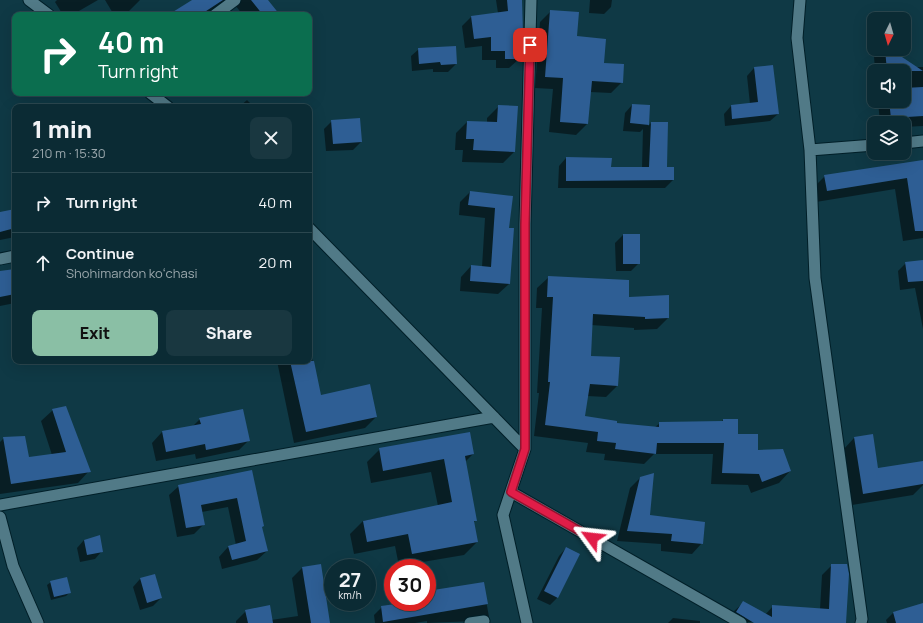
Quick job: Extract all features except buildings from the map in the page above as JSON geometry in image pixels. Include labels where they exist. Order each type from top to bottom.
[{"type":"street","points":[[29,0],[45,12]]},
{"type":"street","points":[[218,12],[235,0]]},
{"type":"street","points":[[527,623],[503,515],[525,449],[525,224],[531,0]]},
{"type":"street","points":[[800,0],[797,38],[810,150],[815,278],[861,611],[861,623]]},
{"type":"street","points":[[154,96],[164,104]]},
{"type":"street","points":[[911,142],[923,141]]},
{"type":"street","points":[[810,150],[867,146]]},
{"type":"street","points":[[312,231],[525,449]]},
{"type":"street","points":[[0,259],[12,257]]},
{"type":"street","points":[[0,505],[494,417]]},
{"type":"street","points":[[511,492],[741,623]]},
{"type":"street","points":[[0,517],[13,566],[38,623]]},
{"type":"street","points":[[470,623],[484,621]]},
{"type":"route","points":[[530,45],[525,224],[525,449],[511,492],[592,538]]}]
